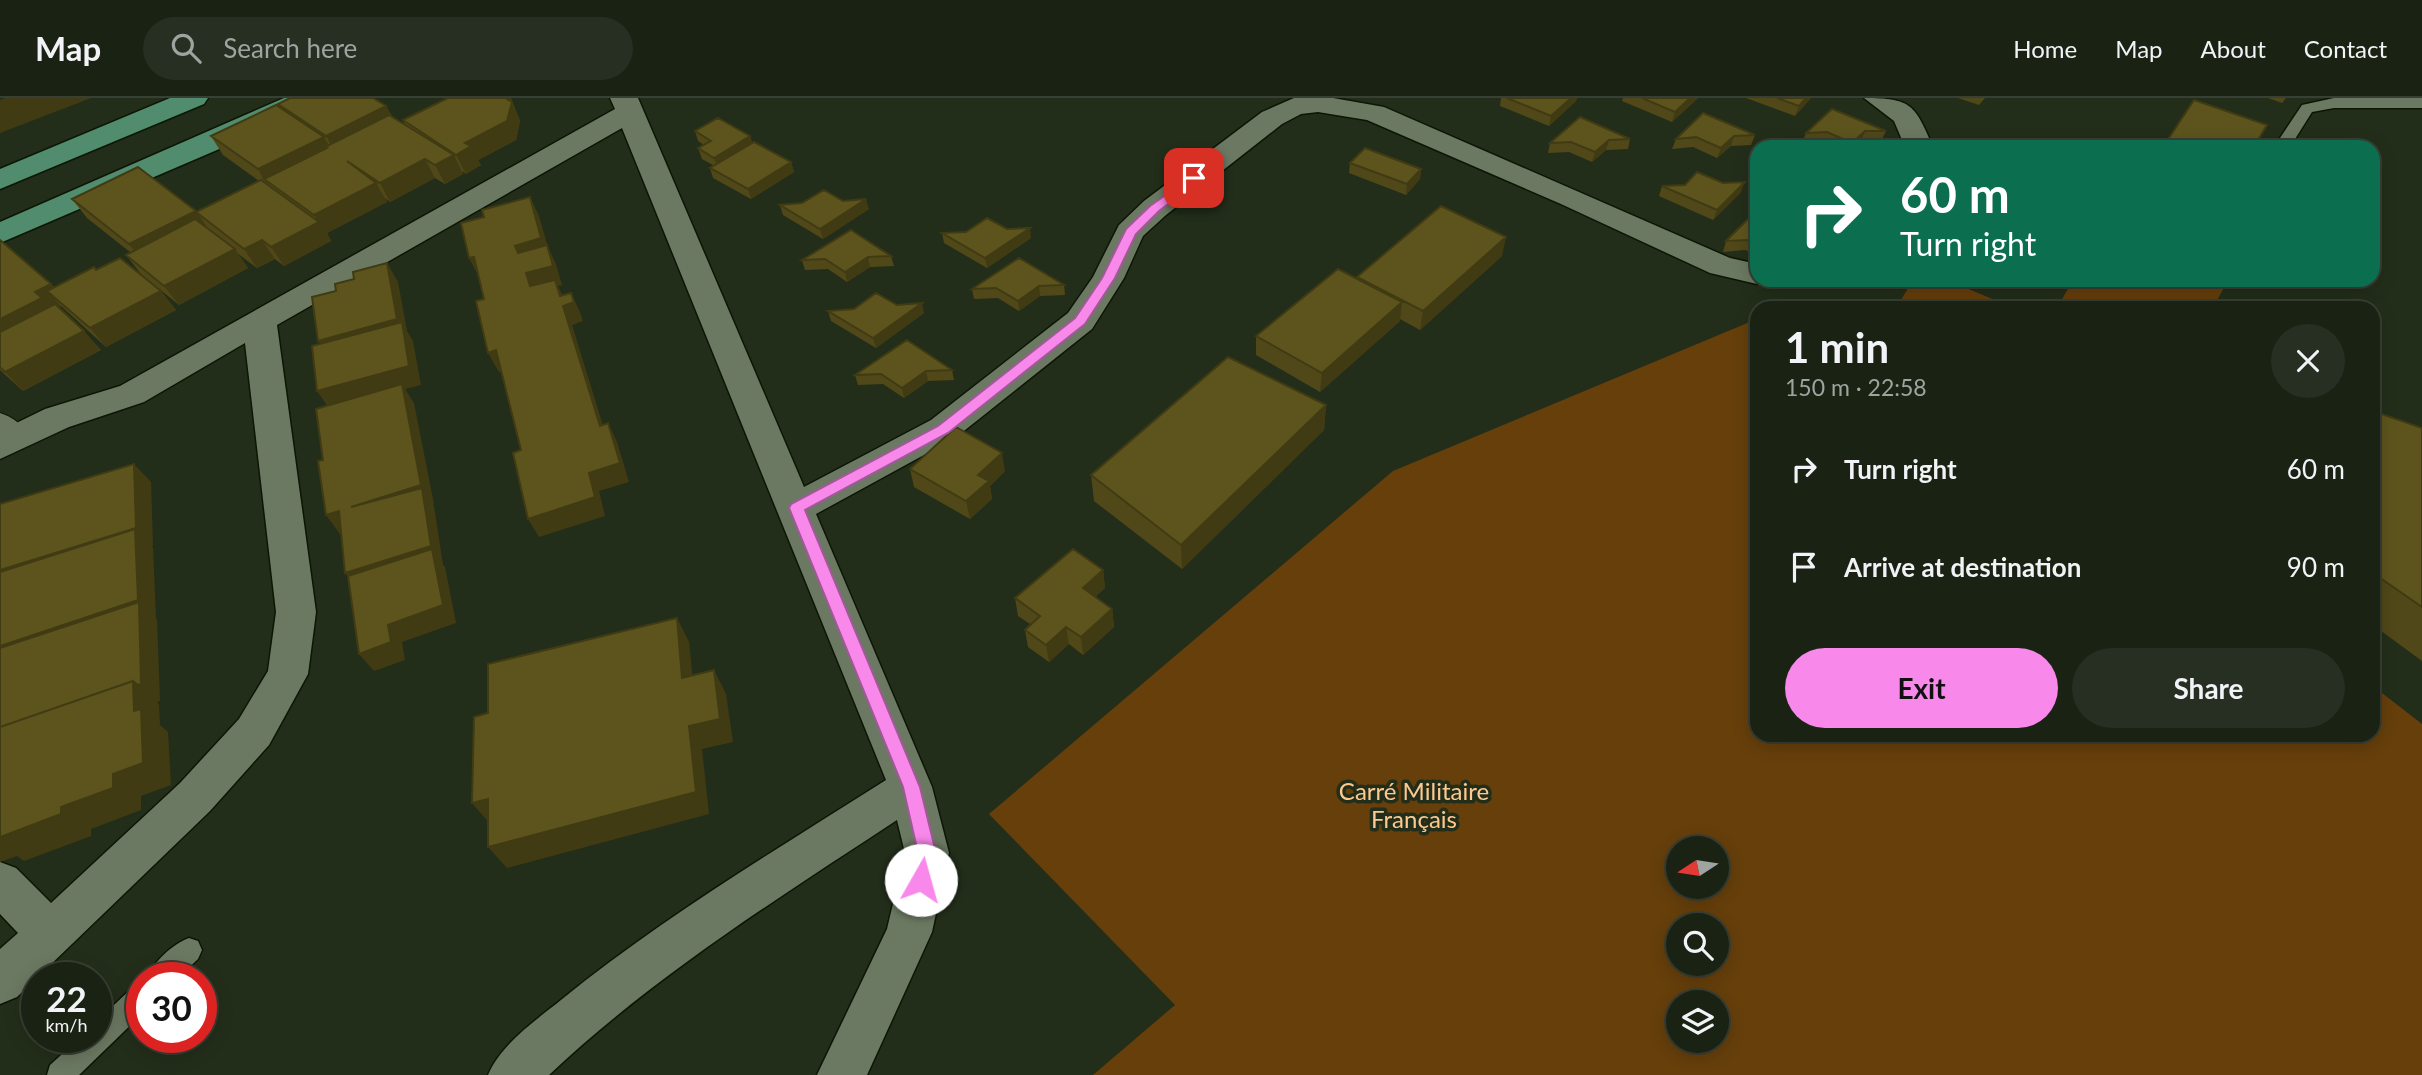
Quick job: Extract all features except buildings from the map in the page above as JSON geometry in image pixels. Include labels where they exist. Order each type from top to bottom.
[{"type":"main road","points":[[0,180],[194,98]]},
{"type":"main road","points":[[0,233],[214,141],[306,98]]},
{"type":"street","points":[[1878,98],[1906,117],[1917,140]]},
{"type":"street","points":[[5,435],[132,394],[627,105],[911,787],[927,853],[909,932],[842,1075]]},
{"type":"street","points":[[796,508],[943,429],[1080,321],[1108,278],[1130,232],[1155,208],[1251,135],[1295,106],[1342,106],[1374,113],[1572,198],[1721,267],[1750,273]]},
{"type":"street","points":[[0,981],[195,797],[254,732],[288,674],[296,612],[260,320]]},
{"type":"street","points":[[513,1075],[547,1042],[663,951],[911,787]]},
{"type":"street","points":[[0,883],[48,933]]},
{"type":"lane","points":[[2286,140],[2307,108],[2334,103],[2422,103]]},
{"type":"lane","points":[[177,962],[189,950]]},
{"type":"lane","points":[[60,1075],[126,1011]]},
{"type":"green space","points":[[1909,287],[1964,287],[1997,301],[1900,301]]},
{"type":"green space","points":[[2069,287],[2224,287],[2217,301],[2061,301]]},
{"type":"green space","name":"Carré Militaire Français","points":[[1750,322],[1750,742],[2380,742],[2380,691],[2422,724],[2422,1075],[1093,1075],[1175,1005],[989,814],[1393,471]]},
{"type":"route","points":[[921,880],[927,853],[911,787],[796,508],[943,429],[1080,321],[1108,278],[1130,232],[1155,208],[1194,178]]}]
